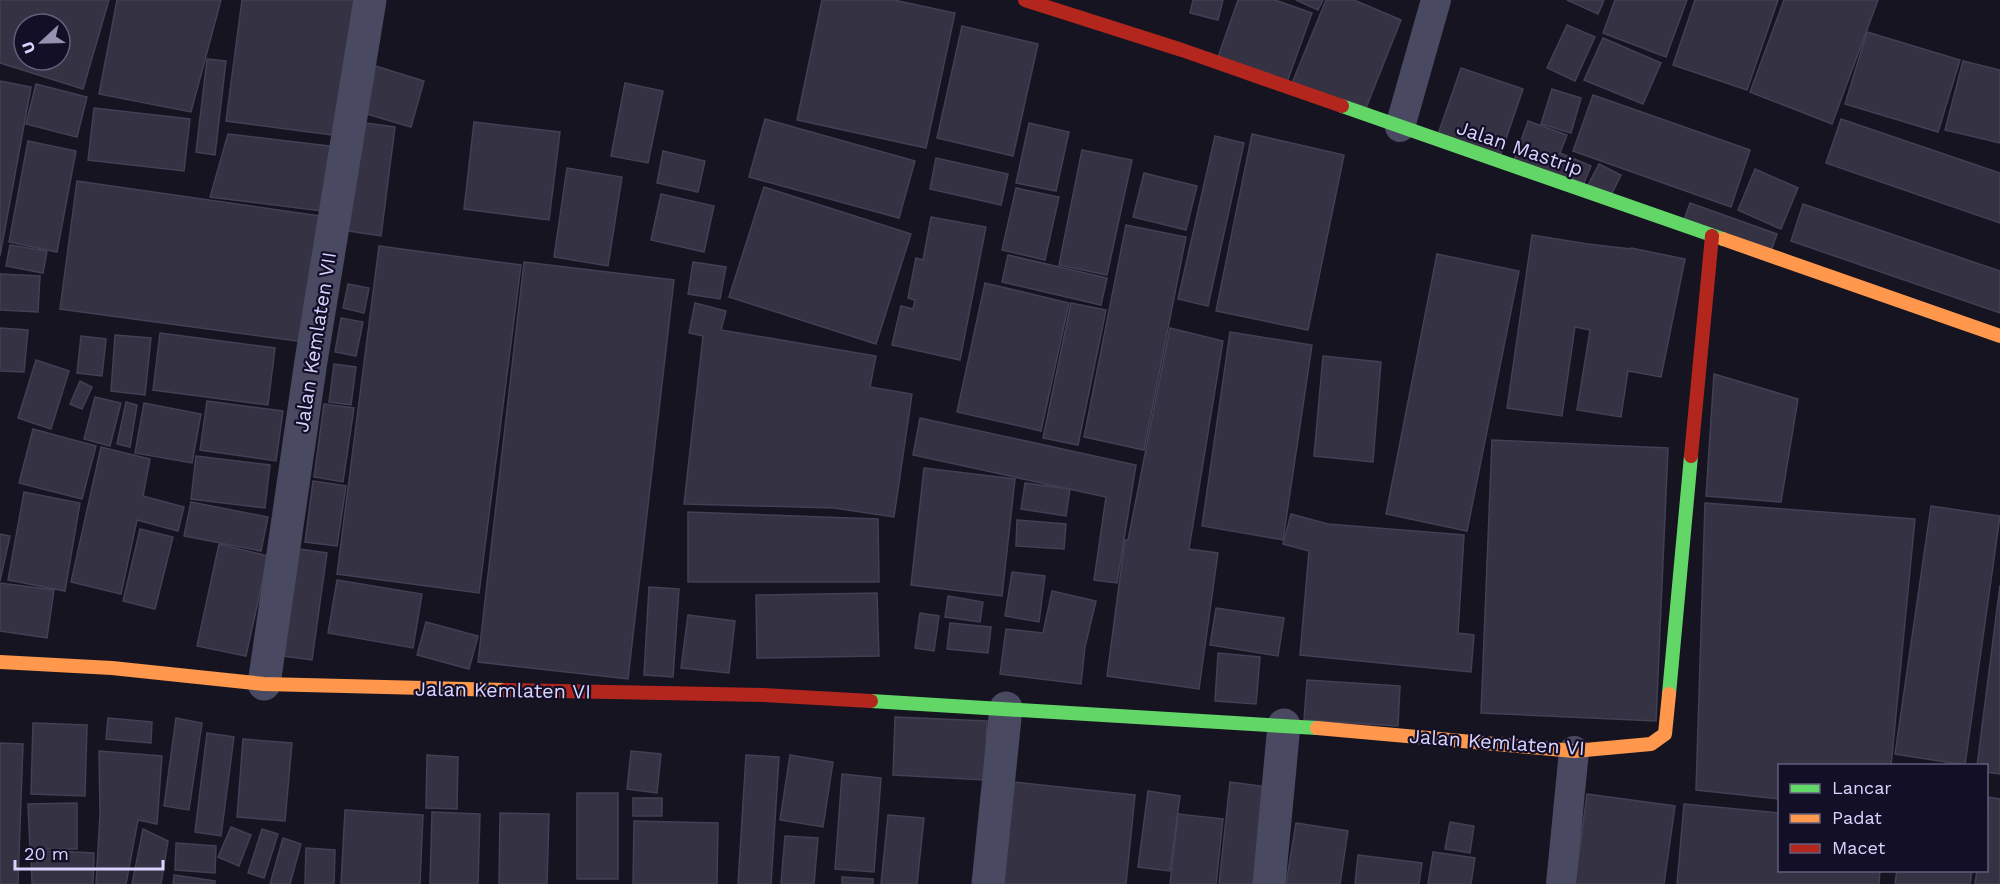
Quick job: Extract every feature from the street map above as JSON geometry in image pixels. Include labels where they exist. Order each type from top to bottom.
[{"type":"street","name":"Jalan Kemlaten VII","points":[[264,684],[311,361],[370,0]]},
{"type":"street","name":"Jalan Mastrip","points":[[1025,0],[1182,50],[2000,336]]},
{"type":"street","name":"Jalan Kemlaten VI","points":[[0,662],[112,668],[264,684],[763,695],[1006,708],[1284,725],[1574,751],[1652,744],[1665,734],[1712,236]]},
{"type":"street","points":[[988,884],[1006,708]]},
{"type":"street","points":[[1269,884],[1284,725]]},
{"type":"lane","points":[[1400,127],[1436,0]]},
{"type":"lane","points":[[1561,884],[1574,751]]},
{"type":"building","points":[[0,0],[109,0],[83,89],[29,72],[72,72],[72,12],[12,12],[12,67],[0,63]]},
{"type":"building","points":[[117,0],[221,0],[191,112],[99,94]]},
{"type":"building","points":[[242,0],[357,0],[339,136],[226,121]]},
{"type":"building","points":[[822,0],[894,0],[955,13],[926,148],[797,120]]},
{"type":"building","points":[[1193,0],[1223,0],[1218,20],[1190,13]]},
{"type":"building","points":[[1238,0],[1275,0],[1312,13],[1287,82],[1218,57]]},
{"type":"building","points":[[1296,0],[1323,0],[1318,10]]},
{"type":"building","points":[[1326,0],[1354,0],[1401,20],[1364,113],[1292,83]]},
{"type":"building","points":[[1567,0],[1604,0],[1598,14]]},
{"type":"building","points":[[1615,0],[1687,0],[1666,57],[1603,33]]},
{"type":"building","points":[[1695,0],[1778,0],[1747,90],[1673,65]]},
{"type":"building","points":[[1784,0],[1878,0],[1832,124],[1750,92]]},
{"type":"building","points":[[1567,25],[1595,37],[1575,81],[1547,68]]},
{"type":"building","points":[[962,26],[1038,44],[1013,156],[937,138]]},
{"type":"building","points":[[1867,32],[1960,60],[1938,132],[1845,104]]},
{"type":"building","points":[[1603,38],[1661,63],[1643,104],[1584,80]]},
{"type":"building","points":[[207,59],[226,61],[215,155],[196,152]]},
{"type":"building","points":[[1963,61],[2000,70],[2000,143],[1945,130]]},
{"type":"building","points":[[366,63],[424,81],[411,127],[353,110]]},
{"type":"building","points":[[1461,68],[1523,89],[1499,159],[1437,137]]},
{"type":"building","points":[[0,81],[31,87],[0,256]]},
{"type":"building","points":[[625,83],[663,91],[648,163],[611,156]]},
{"type":"building","points":[[36,84],[87,97],[77,137],[26,124]]},
{"type":"building","points":[[1552,89],[1581,98],[1571,133],[1541,124]]},
{"type":"building","points":[[1593,95],[1750,150],[1731,207],[1573,151]]},
{"type":"building","points":[[94,108],[190,119],[184,171],[88,160]]},
{"type":"building","points":[[765,119],[915,161],[899,218],[749,177]]},
{"type":"building","points":[[1841,119],[2000,173],[2000,223],[1826,163]]},
{"type":"building","points":[[351,121],[395,127],[381,236],[336,229]]},
{"type":"building","points":[[1528,121],[1567,135],[1560,153],[1591,166],[1582,188],[1514,160]]},
{"type":"building","points":[[474,122],[560,132],[549,220],[464,209]]},
{"type":"building","points":[[1029,123],[1069,132],[1056,191],[1016,183]]},
{"type":"building","points":[[228,134],[337,147],[322,211],[210,197]]},
{"type":"building","points":[[1252,134],[1344,155],[1308,330],[1216,311]]},
{"type":"building","points":[[1215,136],[1244,143],[1208,306],[1178,299]]},
{"type":"building","points":[[28,141],[76,151],[57,252],[9,242]]},
{"type":"building","points":[[1082,150],[1132,160],[1107,275],[1059,265]]},
{"type":"building","points":[[663,151],[705,161],[698,192],[657,183]]},
{"type":"building","points":[[936,158],[1008,174],[1001,205],[930,189]]},
{"type":"building","points":[[1599,164],[1621,175],[1609,199],[1587,187]]},
{"type":"building","points":[[567,168],[622,177],[608,266],[554,257]]},
{"type":"building","points":[[1755,169],[1798,188],[1781,229],[1738,210]]},
{"type":"building","points":[[1144,173],[1197,186],[1186,230],[1133,217]]},
{"type":"building","points":[[77,181],[320,216],[304,342],[60,309]]},
{"type":"building","points":[[764,187],[911,234],[876,344],[729,297]]},
{"type":"building","points":[[1016,188],[1059,197],[1045,260],[1002,250]]},
{"type":"building","points":[[661,194],[714,206],[704,252],[651,240]]},
{"type":"building","points":[[1690,203],[1777,234],[1770,254],[1683,223]]},
{"type":"building","points":[[1803,204],[2000,271],[2000,313],[1791,241]]},
{"type":"building","points":[[931,217],[986,227],[960,360],[892,345],[901,306],[913,309],[915,300],[908,298],[916,258],[923,260]]},
{"type":"building","points":[[1126,225],[1186,237],[1144,450],[1084,437]]},
{"type":"building","points":[[1532,235],[1631,248],[1685,259],[1661,377],[1628,371],[1621,417],[1577,410],[1590,330],[1575,327],[1562,416],[1507,408]]},
{"type":"building","points":[[10,245],[47,251],[43,273],[6,266]]},
{"type":"building","points":[[379,246],[521,265],[479,593],[337,574]]},
{"type":"building","points":[[1437,254],[1519,271],[1467,531],[1386,514]]},
{"type":"building","points":[[1008,255],[1107,278],[1101,305],[1002,282]]},
{"type":"building","points":[[524,262],[674,280],[628,679],[478,662]]},
{"type":"building","points":[[693,262],[726,267],[720,299],[688,294]]},
{"type":"building","points":[[0,274],[40,276],[38,312],[0,310]]},
{"type":"building","points":[[985,283],[1069,303],[1041,431],[957,412]]},
{"type":"building","points":[[348,284],[369,288],[364,313],[343,308]]},
{"type":"building","points":[[695,303],[726,311],[721,330],[876,356],[870,387],[912,394],[894,517],[834,508],[684,504],[703,336],[689,333]]},
{"type":"building","points":[[1071,303],[1106,310],[1078,445],[1043,438]]},
{"type":"building","points":[[341,318],[363,322],[356,356],[335,352]]},
{"type":"building","points":[[0,328],[28,330],[24,372],[0,371]]},
{"type":"building","points":[[1170,328],[1223,341],[1189,549],[1218,553],[1199,689],[1107,676],[1125,540],[1128,540]]},
{"type":"building","points":[[1230,332],[1312,345],[1283,540],[1202,526]]},
{"type":"building","points":[[160,333],[275,348],[268,405],[153,390]]},
{"type":"building","points":[[115,335],[151,338],[145,395],[111,391]]},
{"type":"building","points":[[81,336],[106,339],[102,376],[77,373]]},
{"type":"building","points":[[1323,356],[1381,362],[1373,462],[1314,456]]},
{"type":"building","points":[[36,360],[69,371],[51,429],[18,418]]},
{"type":"building","points":[[334,364],[356,367],[351,405],[329,402]]},
{"type":"building","points":[[1714,374],[1798,399],[1781,502],[1706,496]]},
{"type":"building","points":[[80,381],[92,387],[82,409],[70,404]]},
{"type":"building","points":[[95,397],[121,403],[110,446],[84,439]]},
{"type":"building","points":[[207,401],[283,411],[276,461],[200,450]]},
{"type":"building","points":[[126,402],[137,405],[130,447],[117,444]]},
{"type":"building","points":[[144,403],[201,414],[192,463],[135,453]]},
{"type":"building","points":[[324,404],[354,408],[343,482],[314,477]]},
{"type":"building","points":[[920,418],[1136,465],[1117,583],[1094,580],[1106,497],[913,455]]},
{"type":"building","points":[[33,429],[96,446],[82,499],[19,483]]},
{"type":"building","points":[[1492,440],[1668,448],[1656,721],[1481,713]]},
{"type":"building","points":[[101,447],[150,459],[143,496],[184,507],[178,531],[137,520],[121,594],[71,582]]},
{"type":"building","points":[[196,456],[270,465],[265,508],[191,499]]},
{"type":"building","points":[[924,468],[1015,479],[1002,596],[911,585]]},
{"type":"building","points":[[313,481],[346,486],[337,546],[305,542]]},
{"type":"building","points":[[1025,483],[1070,489],[1066,516],[1021,509]]},
{"type":"building","points":[[24,492],[80,503],[65,591],[8,580]]},
{"type":"building","points":[[191,502],[268,517],[261,551],[184,536]]},
{"type":"building","points":[[1705,503],[1915,519],[1891,764],[1778,764],[1778,799],[1696,790]]},
{"type":"building","points":[[1931,506],[2000,516],[1965,764],[1895,754]]},
{"type":"building","points":[[688,512],[878,519],[879,582],[688,582]]},
{"type":"building","points":[[1291,514],[1328,524],[1464,535],[1458,633],[1474,635],[1471,672],[1300,655],[1309,551],[1283,544]]},
{"type":"building","points":[[1017,520],[1066,524],[1064,549],[1016,546]]},
{"type":"building","points":[[140,529],[173,537],[155,609],[123,601]]},
{"type":"building","points":[[0,534],[10,536],[0,581]]},
{"type":"building","points":[[219,544],[268,556],[246,656],[197,646]]},
{"type":"building","points":[[292,548],[327,553],[312,660],[276,655]]},
{"type":"building","points":[[1012,572],[1045,576],[1039,622],[1005,616]]},
{"type":"building","points":[[337,580],[422,594],[413,648],[328,633]]},
{"type":"building","points":[[0,583],[54,590],[47,638],[0,631]]},
{"type":"building","points":[[2000,585],[2000,774],[1988,772],[1988,764],[1977,764]]},
{"type":"building","points":[[649,587],[679,589],[673,677],[644,675]]},
{"type":"building","points":[[1052,591],[1096,601],[1085,647],[1081,684],[1000,674],[1006,629],[1043,633]]},
{"type":"building","points":[[877,593],[879,656],[757,658],[756,595]]},
{"type":"building","points":[[948,596],[983,602],[980,622],[945,617]]},
{"type":"building","points":[[1216,608],[1284,618],[1278,656],[1210,645]]},
{"type":"building","points":[[920,613],[939,616],[934,651],[915,648]]},
{"type":"building","points":[[688,615],[735,621],[729,673],[681,668]]},
{"type":"building","points":[[426,622],[478,636],[469,669],[417,655]]},
{"type":"building","points":[[950,623],[991,627],[988,653],[947,649]]},
{"type":"building","points":[[1218,653],[1260,657],[1256,704],[1215,701]]},
{"type":"building","points":[[1307,680],[1400,686],[1398,726],[1304,720]]},
{"type":"building","points":[[895,717],[987,721],[985,780],[893,775]]},
{"type":"building","points":[[108,718],[152,722],[151,743],[106,739]]},
{"type":"building","points":[[176,718],[202,723],[189,810],[164,806]]},
{"type":"building","points":[[33,723],[87,725],[85,796],[31,794]]},
{"type":"building","points":[[207,733],[234,737],[221,836],[195,832]]},
{"type":"building","points":[[243,739],[292,743],[285,821],[237,817]]},
{"type":"building","points":[[0,743],[23,744],[18,884],[0,884]]},
{"type":"building","points":[[99,751],[162,756],[157,824],[138,820],[126,884],[96,884],[100,814]]},
{"type":"building","points":[[631,751],[661,754],[657,793],[627,789]]},
{"type":"building","points":[[427,755],[458,757],[457,809],[426,808]]},
{"type":"building","points":[[746,755],[779,757],[771,884],[738,884]]},
{"type":"building","points":[[790,755],[833,762],[823,827],[780,820]]},
{"type":"building","points":[[842,774],[881,778],[874,872],[835,869]]},
{"type":"building","points":[[1013,782],[1135,795],[1126,884],[1002,884]]},
{"type":"building","points":[[1230,782],[1275,788],[1264,884],[1219,884]]},
{"type":"building","points":[[1148,791],[1180,796],[1170,871],[1138,867]]},
{"type":"building","points":[[577,793],[618,793],[618,879],[577,879]]},
{"type":"building","points":[[1587,794],[1675,806],[1664,884],[1575,884]]},
{"type":"building","points":[[1988,797],[2000,799],[2000,884],[1975,884],[1977,872],[1988,872]]},
{"type":"building","points":[[633,798],[662,798],[662,816],[633,816]]},
{"type":"building","points":[[77,803],[77,849],[30,849],[28,804]]},
{"type":"building","points":[[1684,804],[1778,813],[1778,872],[1880,872],[1879,884],[1677,884]]},
{"type":"building","points":[[345,810],[423,815],[420,884],[341,884]]},
{"type":"building","points":[[432,812],[480,814],[478,884],[430,884]]},
{"type":"building","points":[[500,813],[549,814],[547,884],[499,884]]},
{"type":"building","points":[[1178,814],[1223,819],[1216,884],[1170,884]]},
{"type":"building","points":[[888,815],[924,818],[917,884],[881,884]]},
{"type":"building","points":[[634,821],[718,823],[717,884],[633,884]]},
{"type":"building","points":[[1450,822],[1474,826],[1470,853],[1445,849]]},
{"type":"building","points":[[1296,823],[1348,831],[1340,884],[1286,884]]},
{"type":"building","points":[[231,827],[251,835],[239,866],[218,857]]},
{"type":"building","points":[[143,829],[168,841],[161,884],[132,884]]},
{"type":"building","points":[[262,829],[278,834],[264,878],[248,873]]},
{"type":"building","points":[[785,836],[818,838],[814,884],[781,884]]},
{"type":"building","points":[[283,838],[301,844],[290,884],[270,884]]},
{"type":"building","points":[[176,843],[216,846],[215,873],[175,870]]},
{"type":"building","points":[[306,848],[335,850],[334,884],[305,884]]},
{"type":"building","points":[[31,852],[94,853],[93,884],[32,884]]},
{"type":"building","points":[[1433,852],[1475,858],[1471,884],[1428,884]]},
{"type":"building","points":[[1358,855],[1422,863],[1419,884],[1355,884]]},
{"type":"building","points":[[1897,872],[1972,872],[1970,884],[1895,884]]},
{"type":"building","points":[[174,875],[215,881],[215,884],[173,884]]},
{"type":"building","points":[[842,877],[873,879],[873,884],[842,884]]},
{"type":"traffic: fast","points":[[1342,106],[1723,239]]},
{"type":"traffic: fast","points":[[1669,694],[1691,456]]},
{"type":"traffic: fast","points":[[871,701],[1317,728]]},
{"type":"traffic: slow","points":[[1723,239],[2000,336]]},
{"type":"traffic: slow","points":[[0,662],[112,668],[264,684],[505,690]]},
{"type":"traffic: slow","points":[[1317,728],[1574,751],[1651,744],[1665,734],[1669,694]]},
{"type":"traffic: jam","points":[[1025,0],[1182,50],[1342,106]]},
{"type":"traffic: jam","points":[[1691,456],[1712,236]]},
{"type":"traffic: jam","points":[[505,690],[763,695],[871,701]]}]
